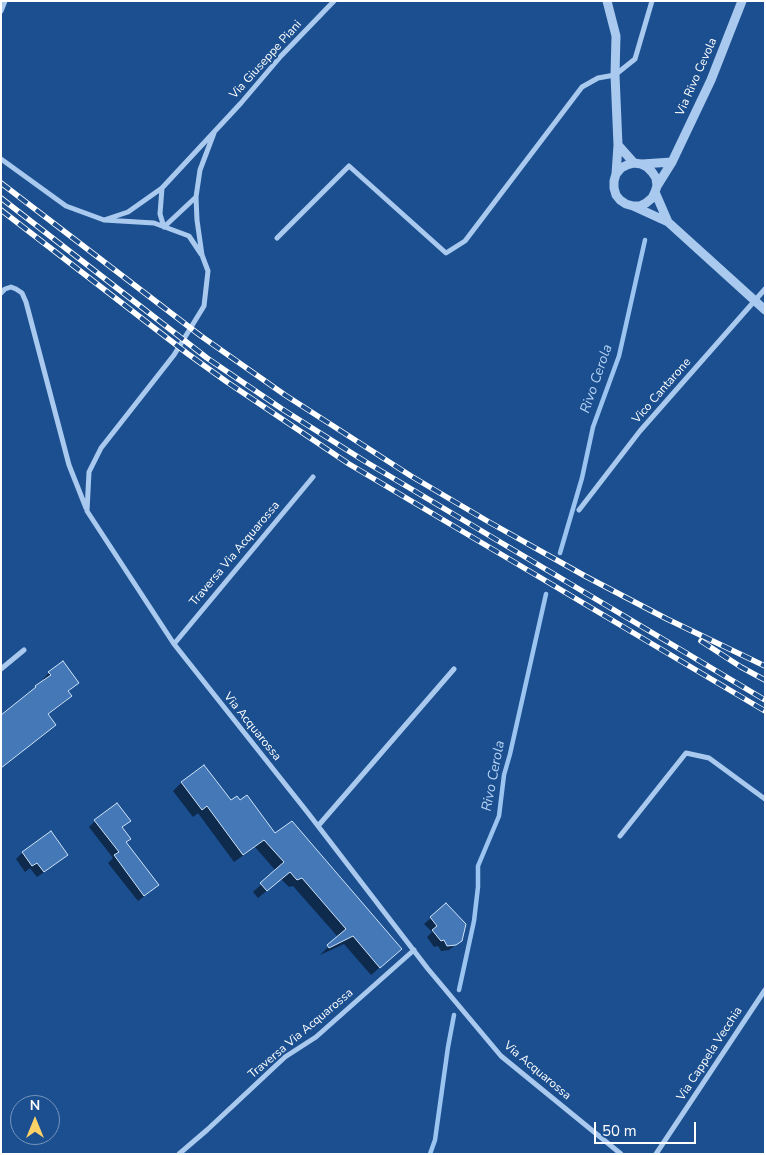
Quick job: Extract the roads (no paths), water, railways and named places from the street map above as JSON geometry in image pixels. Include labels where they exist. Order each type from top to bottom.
[{"type":"street","points":[[1,11],[5,1]]},
{"type":"street","name":"Via Giuseppe Piani","points":[[104,220],[128,212],[162,188],[214,133],[281,56],[334,1]]},
{"type":"street","points":[[607,1],[616,36],[615,75],[618,145],[614,180],[616,195],[626,204],[668,222],[765,310]]},
{"type":"street","points":[[277,238],[349,166],[446,253],[465,241],[582,87],[598,78],[615,75],[635,59],[652,1]]},
{"type":"street","name":"Via Rivo Cevola","points":[[656,189],[672,162],[711,80],[742,1]]},
{"type":"street","points":[[87,511],[89,472],[101,448],[174,355],[204,306],[208,271],[202,255],[196,197],[200,170],[214,133]]},
{"type":"street","points":[[618,145],[638,164],[647,167],[656,178],[656,189],[668,222]]},
{"type":"street","points":[[1,159],[66,206],[104,220],[154,223],[189,236],[202,255]]},
{"type":"street","points":[[616,174],[627,165],[672,162]]},
{"type":"street","points":[[162,188],[160,214],[164,227]]},
{"type":"street","points":[[633,206],[640,206],[646,203],[652,198],[656,189]]},
{"type":"street","points":[[164,227],[196,197]]},
{"type":"street","name":"Via Acquarossa","points":[[1,293],[11,287],[22,294],[26,302],[69,465],[87,511],[174,644],[414,950],[501,1056],[620,1154]]},
{"type":"street","name":"Vico Cantarone","points":[[579,510],[640,430],[765,289]]},
{"type":"street","name":"Traversa Via Acquarossa","points":[[174,644],[313,477]]},
{"type":"street","points":[[1,669],[24,650]]},
{"type":"street","points":[[318,826],[454,669]]},
{"type":"street","points":[[620,836],[686,754],[709,758],[765,799]]},
{"type":"street","name":"Traversa Via Acquarossa","points":[[179,1154],[285,1057],[316,1037],[414,950]]},
{"type":"street","name":"Via Cappela Vecchia","points":[[656,1154],[765,990]]},
{"type":"waterway","name":"Rivo Cerola","points":[[560,553],[582,478],[593,427],[619,356],[645,240]]},
{"type":"waterway","name":"Rivo Cerola","points":[[459,990],[474,921],[478,887],[478,866],[499,816],[504,775],[546,594]]},
{"type":"waterway","name":"Rivo Cerola","points":[[430,1154],[435,1140],[454,1015]]},
{"type":"railway","points":[[1,183],[201,336],[285,395],[411,476],[585,576],[667,619],[765,666]]},
{"type":"railway","points":[[1,198],[207,358],[282,409],[366,462],[765,700]]},
{"type":"railway","points":[[1,210],[188,354],[349,464],[765,711]]},
{"type":"railway","points":[[701,641],[765,680]]}]
